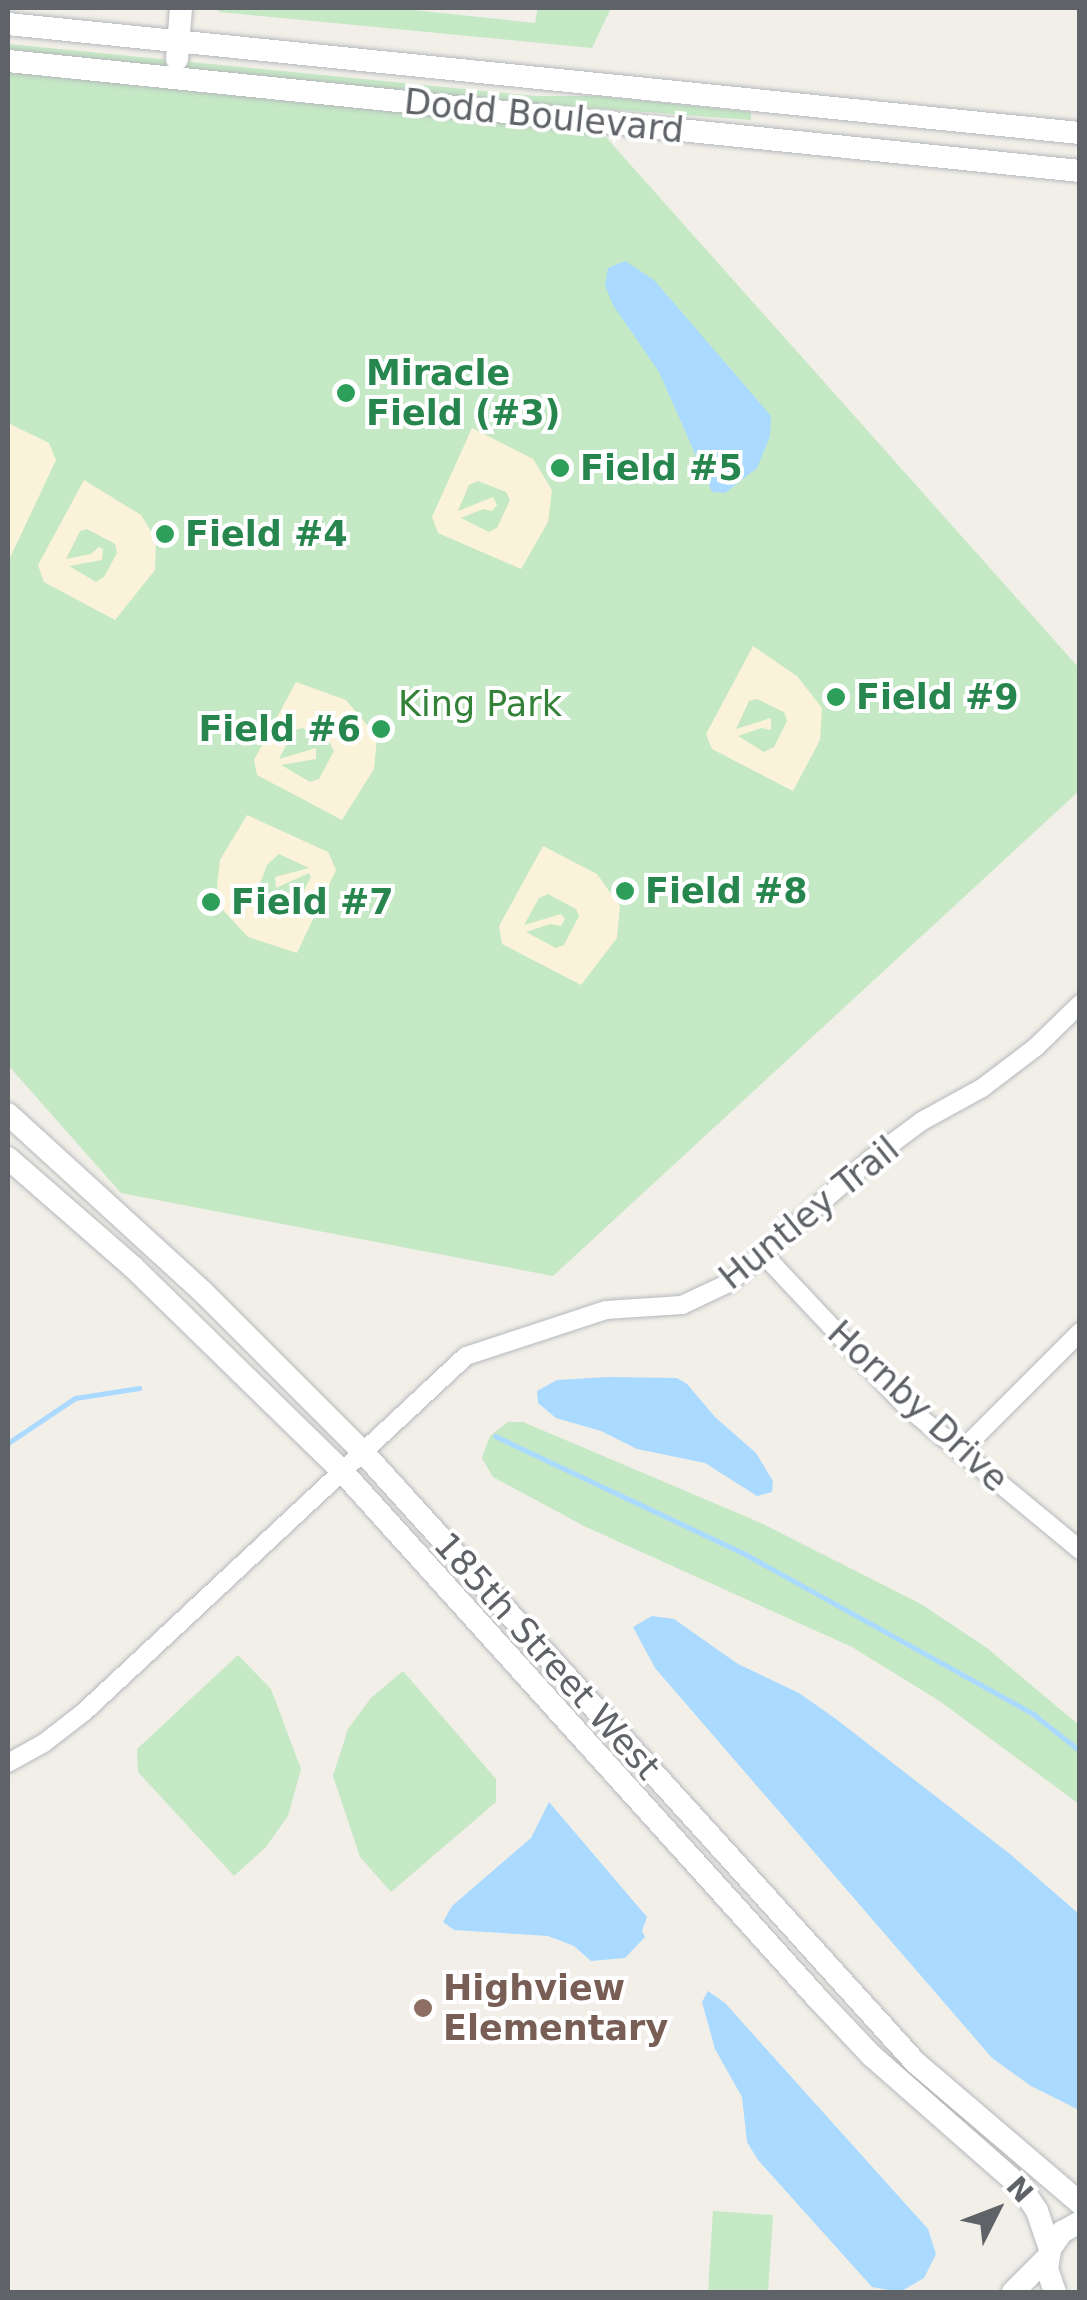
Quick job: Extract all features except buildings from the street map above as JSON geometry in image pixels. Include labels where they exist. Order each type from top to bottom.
[{"type":"street","points":[[175,78],[182,8]]},
{"type":"street","name":"Dodd Boulevard","points":[[8,24],[1080,132]]},
{"type":"street","name":"Dodd Boulevard","points":[[8,61],[1080,171]]},
{"type":"street","name":"Huntley Trail","points":[[8,1763],[84,1712],[466,1356],[606,1310],[682,1306],[730,1283],[871,1160],[922,1121],[982,1088],[1036,1047],[1080,1004]]},
{"type":"street","name":"185th Street West","points":[[8,1114],[204,1293],[362,1451],[916,2062],[1080,2203]]},
{"type":"street","name":"185th Street West","points":[[8,1158],[133,1267],[341,1470],[769,1947],[872,2056],[1021,2187],[1037,2212],[1048,2253],[1049,2280],[1055,2292]]},
{"type":"street","name":"Hornby Drive","points":[[764,1255],[906,1406],[1080,1550]]},
{"type":"street","points":[[960,1452],[1080,1332]]},
{"type":"street","points":[[1014,2292],[1062,2232],[1080,2222]]},
{"type":"green space","points":[[216,8],[394,8],[535,23],[538,8],[611,8],[592,48],[220,12]]},
{"type":"green space","name":"King Park","points":[[8,44],[536,96],[599,96],[751,112],[751,120],[579,107],[1079,668],[1079,791],[553,1276],[121,1193],[8,1065]]},
{"type":"green space","points":[[508,1422],[523,1422],[761,1523],[921,1604],[987,1648],[1079,1725],[1079,1804],[941,1702],[852,1647],[586,1527],[493,1477],[482,1458],[490,1436]]},
{"type":"green space","points":[[238,1655],[271,1689],[301,1769],[288,1816],[266,1847],[234,1876],[138,1772],[137,1749]]},
{"type":"green space","points":[[403,1671],[496,1779],[496,1802],[391,1892],[360,1857],[333,1776],[348,1729],[371,1698]]},
{"type":"green space","points":[[713,2211],[773,2215],[768,2292],[708,2292]]},
{"type":"sand","points":[[8,423],[49,443],[56,460],[8,562]]},
{"type":"sand","points":[[472,428],[533,459],[552,490],[548,522],[521,569],[438,533],[432,517]],"holes":[[[478,481],[506,492],[510,500],[497,528],[489,532],[461,518],[483,509],[492,511],[497,505],[493,497],[458,511],[469,485]]]},
{"type":"sand","points":[[84,480],[141,515],[156,539],[155,570],[115,620],[44,582],[38,565]],"holes":[[[87,529],[115,544],[117,553],[104,577],[96,582],[69,566],[102,560],[103,549],[66,559],[80,531]]]},
{"type":"sand","points":[[753,646],[797,676],[822,708],[820,740],[793,791],[712,749],[706,734]],"holes":[[[757,699],[784,712],[787,721],[774,747],[764,752],[738,736],[761,728],[771,730],[771,718],[736,729],[749,701]]]},
{"type":"sand","points":[[296,682],[346,700],[377,737],[374,769],[342,820],[257,775],[254,760]],"holes":[[[303,728],[330,743],[334,751],[319,779],[310,782],[281,765],[316,759],[316,748],[279,759],[294,730]]]},
{"type":"sand","points":[[247,815],[328,852],[336,870],[297,953],[248,937],[221,908],[217,886],[220,860]],"holes":[[[279,854],[309,868],[275,877],[276,888],[309,873],[311,877],[298,902],[289,906],[264,895],[259,886],[267,865]]]},
{"type":"sand","points":[[543,846],[597,874],[620,906],[617,938],[581,985],[502,944],[499,926]],"holes":[[[548,894],[576,909],[579,916],[564,945],[556,948],[526,932],[550,924],[561,926],[565,919],[561,914],[524,925],[539,898]]]},
{"type":"water","points":[[625,261],[654,280],[771,416],[770,436],[757,468],[725,493],[712,492],[659,372],[613,305],[605,285],[608,268]]},
{"type":"water","points":[[677,1378],[687,1384],[715,1417],[756,1453],[773,1481],[772,1492],[757,1496],[705,1463],[637,1449],[601,1431],[556,1418],[538,1403],[537,1391],[557,1380]]},
{"type":"water","points":[[652,1616],[674,1619],[738,1664],[799,1693],[1010,1854],[1079,1914],[1079,2110],[1031,2086],[992,2058],[655,1668],[633,1627]]},
{"type":"water","points":[[549,1802],[647,1917],[642,1931],[645,1937],[625,1958],[591,1961],[574,1946],[548,1936],[454,1930],[443,1922],[452,1906],[531,1838]]},
{"type":"water","points":[[708,1991],[725,2003],[928,2229],[936,2254],[924,2278],[900,2292],[872,2287],[758,2160],[747,2142],[742,2097],[715,2049],[702,2002]]},
{"type":"waterway","points":[[8,1443],[75,1398],[139,1388]]},
{"type":"waterway","points":[[495,1436],[743,1553],[1033,1714],[1080,1751]]},
{"type":"place","name":"Miracle Field (#3)","points":[[346,393]]},
{"type":"place","name":"Field #5","points":[[560,468]]},
{"type":"place","name":"Field #4","points":[[165,534]]},
{"type":"place","name":"Field #9","points":[[836,697]]},
{"type":"place","name":"Field #6","points":[[381,729]]},
{"type":"place","name":"Field #8","points":[[625,891]]},
{"type":"place","name":"Field #7","points":[[211,902]]},
{"type":"place","name":"Highview Elementary","points":[[423,2008]]}]
